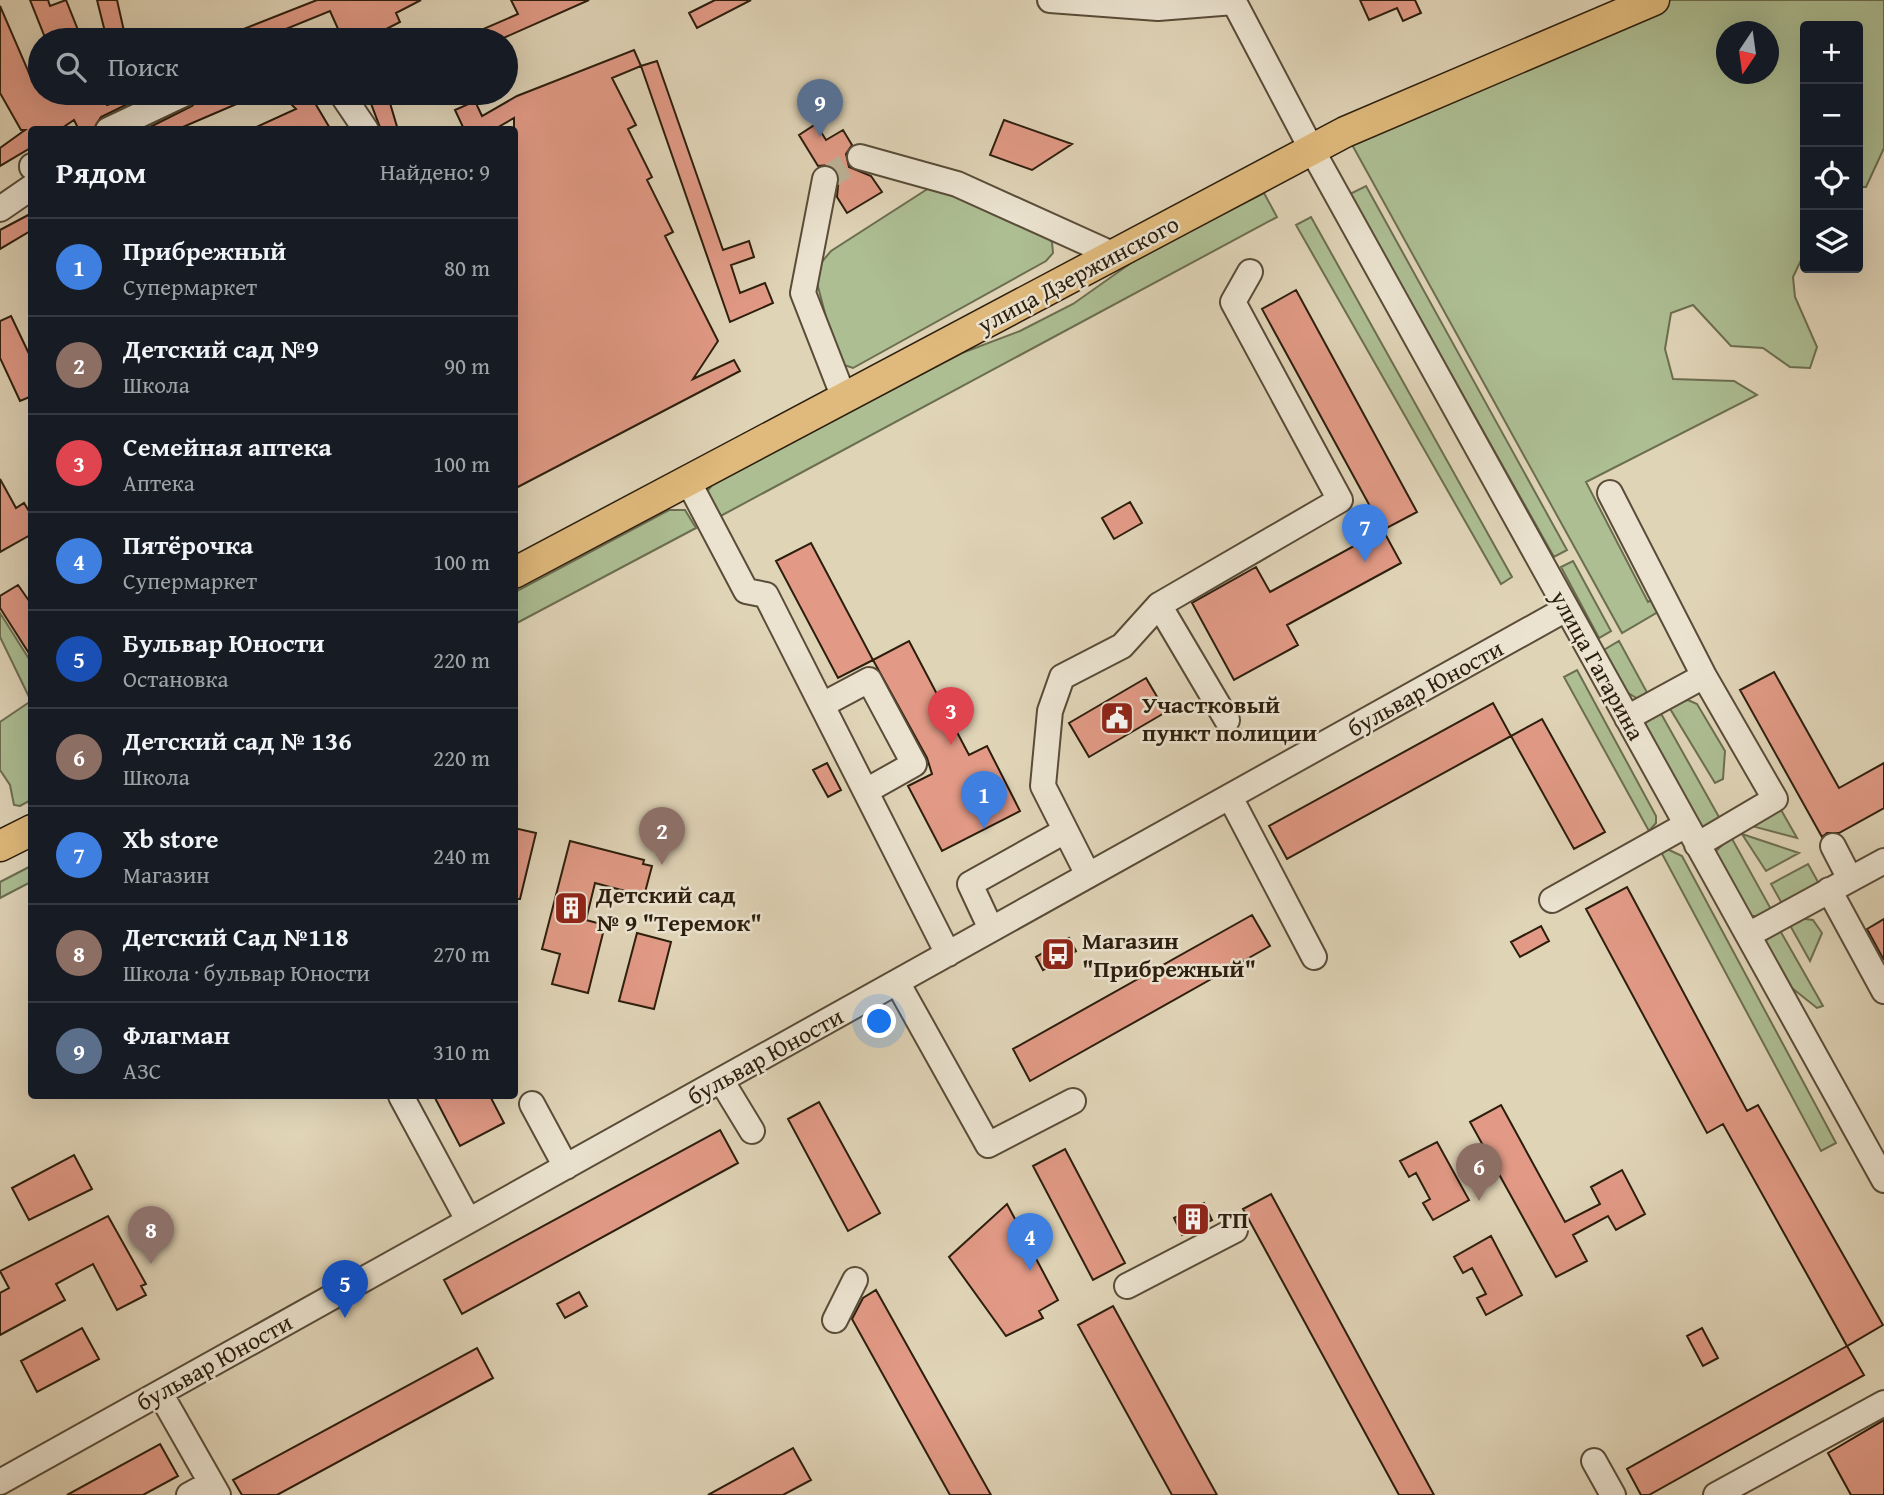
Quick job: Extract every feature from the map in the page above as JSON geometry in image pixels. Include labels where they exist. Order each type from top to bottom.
[{"type":"main road","name":"улица Дзержинского","points":[[518,571],[1345,132],[1654,0]]},
{"type":"main road","points":[[0,846],[28,832]]},
{"type":"street","points":[[1049,0],[1158,8],[1233,1]]},
{"type":"street","name":"улица Гагарина","points":[[1233,1],[1311,150],[1884,1180]]},
{"type":"street","points":[[116,126],[161,105]]},
{"type":"street","points":[[349,105],[363,126]]},
{"type":"street","points":[[860,158],[957,184],[1114,255]]},
{"type":"street","points":[[825,178],[803,293],[844,398]]},
{"type":"street","points":[[0,209],[28,190]]},
{"type":"street","points":[[1088,876],[1043,786],[1050,711],[1062,677],[1122,646],[1159,605],[1340,500],[1233,302],[1250,272]]},
{"type":"street","points":[[688,481],[746,591],[766,595],[948,954]]},
{"type":"street","points":[[1552,900],[1775,799],[1704,676],[1610,493]]},
{"type":"street","points":[[1159,605],[1227,720]]},
{"type":"street","name":"бульвар Юности","points":[[0,1482],[1566,609]]},
{"type":"street","points":[[1627,718],[1704,676]]},
{"type":"street","points":[[822,705],[869,680],[914,764],[866,791]]},
{"type":"street","points":[[1230,797],[1314,957]]},
{"type":"street","points":[[991,929],[970,884],[1065,831]]},
{"type":"street","points":[[1833,846],[1840,884],[1884,991]]},
{"type":"street","points":[[1748,935],[1884,861]]},
{"type":"street","points":[[897,982],[988,1145],[1073,1101]]},
{"type":"street","points":[[721,1080],[752,1131]]},
{"type":"street","points":[[403,1099],[468,1220]]},
{"type":"street","points":[[532,1104],[566,1167]]},
{"type":"street","points":[[1127,1286],[1235,1230]]},
{"type":"street","points":[[835,1320],[855,1280]]},
{"type":"street","points":[[160,1393],[206,1491]]},
{"type":"street","points":[[1716,1495],[1884,1403]]},
{"type":"street","points":[[1594,1461],[1613,1495]]},
{"type":"green space","points":[[1654,0],[1884,0],[1884,148],[1866,187],[1863,187],[1863,21],[1800,21],[1800,262],[1793,277],[1795,297],[1817,347],[1810,368],[1790,367],[1763,348],[1731,346],[1693,305],[1671,313],[1665,349],[1673,379],[1734,381],[1757,395],[1586,482],[1648,602],[1663,595],[1668,606],[1622,633],[1345,132]]},
{"type":"green space","points":[[1366,186],[1567,550],[1554,557],[1350,194]]},
{"type":"green space","points":[[929,188],[942,189],[1043,233],[1052,242],[1053,253],[1046,261],[853,368],[838,363],[816,279],[820,264],[831,251]]},
{"type":"green space","points":[[1264,193],[1277,217],[715,519],[706,493],[713,484],[962,353],[1020,331],[1073,304],[1141,256]]},
{"type":"green space","points":[[1311,217],[1512,577],[1501,584],[1296,225]]},
{"type":"green space","points":[[669,510],[685,510],[696,528],[518,622],[518,590]]},
{"type":"green space","points":[[1573,561],[1611,631],[1599,638],[1561,567]]},
{"type":"green space","points":[[0,613],[28,657],[28,695],[0,637]]},
{"type":"green space","points":[[1619,641],[1649,696],[1638,699],[1625,691],[1602,651]]},
{"type":"green space","points":[[1577,670],[1656,816],[1656,823],[1649,831],[1564,677]]},
{"type":"green space","points":[[1688,700],[1697,704],[1725,751],[1723,779],[1715,783],[1669,707],[1679,701]]},
{"type":"green space","points":[[28,703],[28,802],[20,806],[14,805],[10,785],[0,770],[0,722]]},
{"type":"green space","points":[[1659,710],[1724,826],[1705,829],[1696,822],[1645,731],[1646,721]]},
{"type":"green space","points":[[1780,808],[1797,838],[1748,825]]},
{"type":"green space","points":[[1742,834],[1799,853],[1766,871]]},
{"type":"green space","points":[[1731,837],[1772,911],[1762,916],[1751,916],[1716,863],[1716,851]]},
{"type":"green space","points":[[1665,848],[1682,856],[1836,1143],[1821,1151],[1660,850]]},
{"type":"green space","points":[[1808,864],[1822,889],[1785,909],[1771,884]]},
{"type":"green space","points":[[28,868],[28,884],[0,898],[0,882]]},
{"type":"green space","points":[[1787,920],[1813,920],[1822,933],[1810,961]]},
{"type":"green space","points":[[1778,927],[1823,1006],[1817,1008],[1787,984],[1765,942],[1768,935]]},
{"type":"building","points":[[30,0],[48,0],[50,6],[66,0],[77,28],[41,28]]},
{"type":"building","points":[[97,0],[117,0],[123,28],[104,28]]},
{"type":"building","points":[[317,0],[421,0],[396,13],[400,22],[388,28],[338,28],[330,11],[288,28],[246,28]]},
{"type":"building","points":[[511,0],[589,0],[518,32],[518,28],[486,28],[518,14]]},
{"type":"building","points":[[715,0],[751,0],[697,28],[689,13]]},
{"type":"building","points":[[1360,0],[1415,0],[1421,13],[1403,21],[1397,8],[1369,20]]},
{"type":"building","points":[[0,6],[28,71],[28,105],[126,105],[101,117],[95,126],[77,126],[74,120],[65,126],[28,126],[28,149],[0,166],[0,148],[25,130],[21,130],[0,93]]},
{"type":"building","points":[[634,50],[641,66],[612,78],[636,125],[628,129],[652,177],[647,180],[673,232],[665,236],[718,341],[693,379],[734,360],[740,371],[518,487],[518,126],[514,126],[514,118],[500,126],[463,126],[455,110],[466,105],[477,105],[482,116],[501,105],[518,105],[518,96]]},
{"type":"building","points":[[657,61],[723,250],[749,241],[754,257],[731,265],[740,293],[765,283],[773,303],[730,322],[641,66]]},
{"type":"building","points":[[234,105],[185,126],[152,126],[192,106]]},
{"type":"building","points":[[292,105],[316,105],[329,126],[259,126],[296,109]]},
{"type":"building","points":[[372,105],[391,105],[397,126],[379,126]]},
{"type":"building","points":[[1004,120],[1072,144],[1032,170],[990,155]]},
{"type":"building","points":[[816,124],[826,140],[843,130],[852,145],[846,154],[849,167],[871,176],[882,192],[847,213],[837,197],[839,174],[828,165],[818,166],[799,135]]},
{"type":"building","points":[[28,215],[28,232],[0,249],[0,230]]},
{"type":"building","points":[[1296,290],[1417,512],[1383,530],[1262,309]]},
{"type":"building","points":[[11,316],[28,352],[28,398],[20,401],[0,358],[0,321]]},
{"type":"building","points":[[0,479],[16,508],[24,503],[28,510],[28,536],[0,552]]},
{"type":"building","points":[[1130,502],[1142,523],[1114,539],[1102,518]]},
{"type":"building","points":[[1383,530],[1401,563],[1287,625],[1298,645],[1234,680],[1192,603],[1256,567],[1270,592]]},
{"type":"building","points":[[811,543],[873,660],[838,678],[776,561]]},
{"type":"building","points":[[18,585],[28,599],[28,652],[0,608],[0,596]]},
{"type":"building","points":[[909,641],[969,755],[987,746],[1020,811],[942,851],[908,786],[932,774],[927,758],[873,660]]},
{"type":"building","points":[[1774,672],[1839,788],[1884,763],[1884,808],[1839,833],[1827,833],[1822,837],[1740,690]]},
{"type":"building","name":"Участковый пункт полиции","points":[[1146,678],[1166,712],[1089,757],[1069,723]]},
{"type":"building","points":[[1493,703],[1511,736],[1287,859],[1269,826]]},
{"type":"building","points":[[1542,719],[1605,832],[1574,849],[1511,736]]},
{"type":"building","points":[[827,763],[841,790],[828,797],[813,770]]},
{"type":"building","points":[[518,829],[536,833],[518,899]]},
{"type":"building","name":"Детский сад № 9 \"Теремок\"","points":[[570,841],[644,860],[643,864],[652,866],[644,896],[595,883],[586,920],[605,925],[588,993],[552,984],[560,954],[542,949]]},
{"type":"building","points":[[1627,887],[1747,1111],[1758,1105],[1883,1325],[1847,1346],[1723,1124],[1707,1133],[1586,909]]},
{"type":"building","points":[[1252,915],[1270,946],[1030,1081],[1013,1049]]},
{"type":"building","points":[[1884,919],[1884,960],[1867,929]]},
{"type":"building","points":[[1541,926],[1549,941],[1520,957],[1511,942]]},
{"type":"building","points":[[637,933],[671,942],[654,1009],[619,1001]]},
{"type":"building","points":[[1069,938],[1076,951],[1043,970],[1036,957]]},
{"type":"building","points":[[436,1099],[492,1099],[504,1123],[460,1146]]},
{"type":"building","points":[[819,1102],[880,1213],[848,1231],[788,1119]]},
{"type":"building","points":[[1501,1105],[1565,1222],[1600,1204],[1591,1187],[1622,1170],[1645,1214],[1616,1230],[1608,1216],[1573,1235],[1587,1261],[1556,1277],[1470,1122]]},
{"type":"building","points":[[720,1130],[738,1163],[462,1314],[444,1280]]},
{"type":"building","points":[[1437,1142],[1469,1200],[1433,1220],[1423,1203],[1430,1199],[1416,1173],[1409,1177],[1400,1161]]},
{"type":"building","points":[[1065,1149],[1125,1263],[1093,1280],[1033,1166]]},
{"type":"building","points":[[74,1155],[92,1189],[29,1220],[12,1188]]},
{"type":"building","points":[[1271,1194],[1434,1495],[1399,1495],[1243,1209]]},
{"type":"building","name":"ТП","points":[[1204,1203],[1212,1220],[1182,1235],[1174,1218]]},
{"type":"building","points":[[1007,1204],[1058,1300],[1039,1311],[1043,1318],[1006,1336],[949,1257]]},
{"type":"building","points":[[108,1216],[146,1284],[141,1286],[146,1295],[117,1310],[93,1264],[56,1284],[65,1300],[0,1335],[0,1293],[9,1288],[0,1271]]},
{"type":"building","points":[[1491,1236],[1522,1295],[1486,1315],[1477,1298],[1486,1294],[1472,1268],[1463,1273],[1454,1257]]},
{"type":"building","points":[[876,1290],[991,1495],[950,1495],[852,1319],[863,1298]]},
{"type":"building","points":[[579,1292],[587,1306],[565,1318],[557,1304]]},
{"type":"building","points":[[1113,1306],[1217,1495],[1172,1495],[1078,1325]]},
{"type":"building","points":[[82,1328],[99,1359],[37,1392],[21,1361]]},
{"type":"building","points":[[1702,1328],[1718,1358],[1703,1366],[1687,1336]]},
{"type":"building","points":[[1847,1346],[1864,1375],[1649,1495],[1641,1495],[1627,1469]]},
{"type":"building","points":[[477,1348],[493,1378],[277,1495],[242,1495],[233,1480]]},
{"type":"building","points":[[1884,1420],[1884,1495],[1851,1495],[1828,1453]]},
{"type":"building","points":[[160,1444],[178,1476],[143,1495],[67,1495]]},
{"type":"building","points":[[793,1448],[811,1480],[783,1495],[708,1495]]},
{"type":"tunnel","points":[[825,179],[860,157]]},
{"type":"place","name":"Флагман","points":[[820,137]]},
{"type":"place","name":"Xb store","points":[[1365,562]]},
{"type":"place","name":"Участковый пункт полиции","points":[[1117,718]]},
{"type":"place","name":"Семейная аптека","points":[[951,745]]},
{"type":"place","name":"Прибрежный","points":[[984,829]]},
{"type":"place","name":"Детский сад №9","points":[[662,865]]},
{"type":"place","name":"Детский сад № 9 \"Теремок\"","points":[[571,908]]},
{"type":"place","name":"Магазин \"Прибрежный\"","points":[[1058,954]]},
{"type":"place","name":"Детский сад № 136","points":[[1479,1201]]},
{"type":"place","name":"ТП","points":[[1193,1219]]},
{"type":"place","name":"Детский Сад №118","points":[[151,1264]]},
{"type":"place","name":"Пятёрочка","points":[[1030,1271]]},
{"type":"place","name":"Бульвар Юности","points":[[345,1318]]}]
